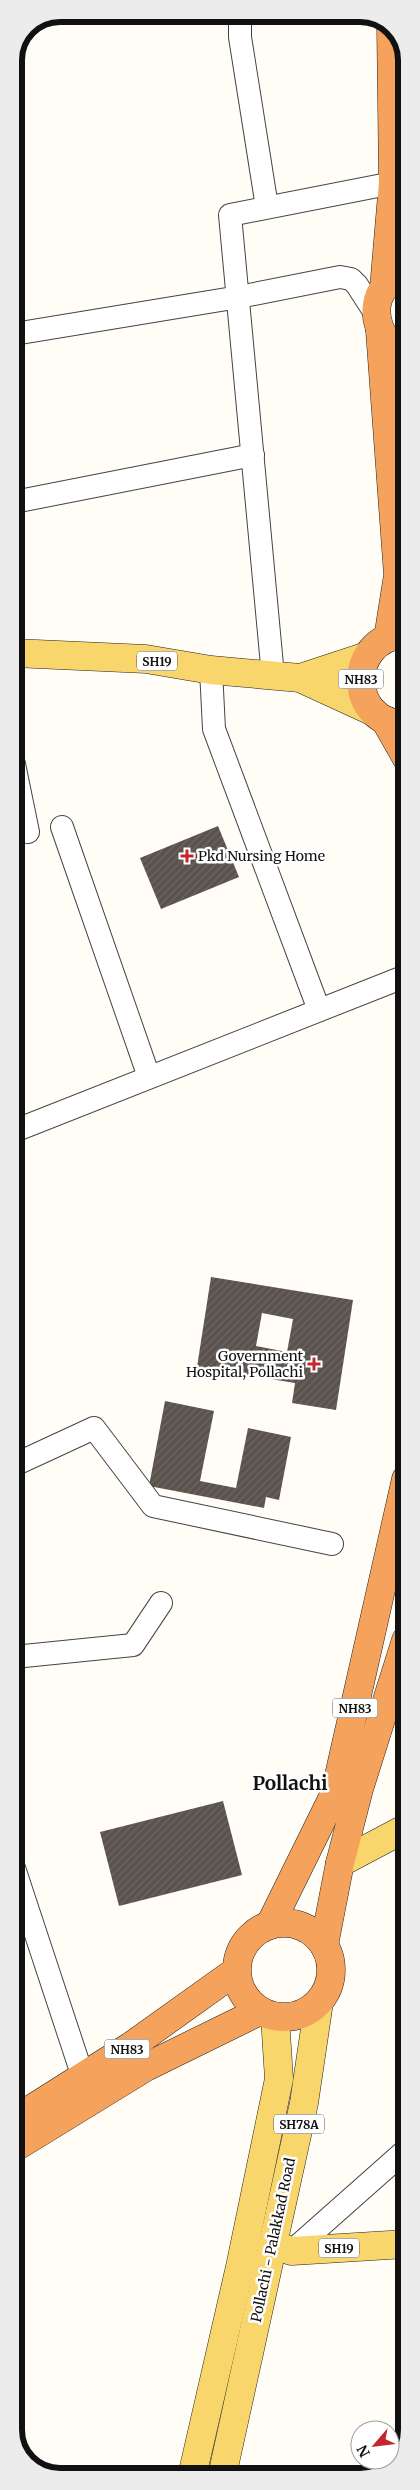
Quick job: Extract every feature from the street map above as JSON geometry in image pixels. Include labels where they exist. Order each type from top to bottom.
[{"type":"highway","name":"NH83","points":[[391,39],[394,183],[376,303],[397,565]]},
{"type":"highway","points":[[397,276],[376,303],[388,344],[397,350]]},
{"type":"highway","name":"NH83","points":[[397,621],[397,636],[375,646],[367,656],[361,671],[361,686],[365,700],[388,719],[397,739]]},
{"type":"highway","name":"NH83","points":[[270,1925],[335,1793],[398,1516]]},
{"type":"highway","name":"NH83","points":[[23,2143],[146,2067],[267,2014],[291,2018],[306,2012],[319,2002],[328,1989],[331,1974],[330,1959],[324,1945],[340,1863],[359,1789],[398,1666]]},
{"type":"highway","points":[[267,2014],[248,2001],[239,1987],[236,1971],[239,1955],[246,1942],[257,1931],[270,1925],[286,1923],[300,1926],[314,1934],[324,1945]]},
{"type":"highway","name":"NH83","points":[[23,2115],[131,2046],[236,1971]]},
{"type":"main road","name":"SH19","points":[[22,653],[146,659],[210,670],[300,678],[388,719]]},
{"type":"main road","points":[[300,678],[367,656]]},
{"type":"main road","points":[[340,1863],[398,1832]]},
{"type":"main road","name":"Pollachi - Palakkad Road","points":[[224,2467],[282,2248],[319,2002]]},
{"type":"main road","points":[[194,2467],[240,2267],[279,2079],[267,2014]]},
{"type":"main road","name":"SH19","points":[[282,2248],[398,2244]]},
{"type":"street","points":[[240,23],[240,37],[267,207]]},
{"type":"street","points":[[273,676],[230,214],[394,183]]},
{"type":"street","points":[[22,333],[239,297],[340,277],[351,279],[376,303]]},
{"type":"street","points":[[22,500],[253,455]]},
{"type":"street","points":[[210,670],[214,729],[319,1010]]},
{"type":"street","points":[[22,804],[28,832]]},
{"type":"street","points":[[62,827],[150,1077]]},
{"type":"street","points":[[22,1128],[397,979]]},
{"type":"street","points":[[23,1461],[94,1428],[153,1506],[332,1544]]},
{"type":"street","points":[[23,1655],[133,1645],[161,1603]]},
{"type":"street","points":[[23,1894],[84,2077]]},
{"type":"street","points":[[282,2248],[398,2156]]},
{"type":"building","points":[[218,826],[239,877],[161,909],[140,858]]},
{"type":"building","points":[[211,1277],[353,1300],[336,1410],[292,1403],[295,1383],[197,1367]],"holes":[[[262,1313],[293,1319],[287,1352],[256,1346]]]},
{"type":"building","points":[[165,1401],[214,1411],[200,1481],[236,1488],[248,1428],[291,1437],[279,1500],[266,1497],[264,1508],[149,1486]]},
{"type":"building","points":[[223,1801],[242,1875],[119,1906],[100,1832]]},
{"type":"place","name":"Pkd Nursing Home","points":[[187,856]]},
{"type":"place","name":"Government Hospital, Pollachi","points":[[314,1364]]},
{"type":"district","name":"Pollachi","points":[[290,1783]]}]
